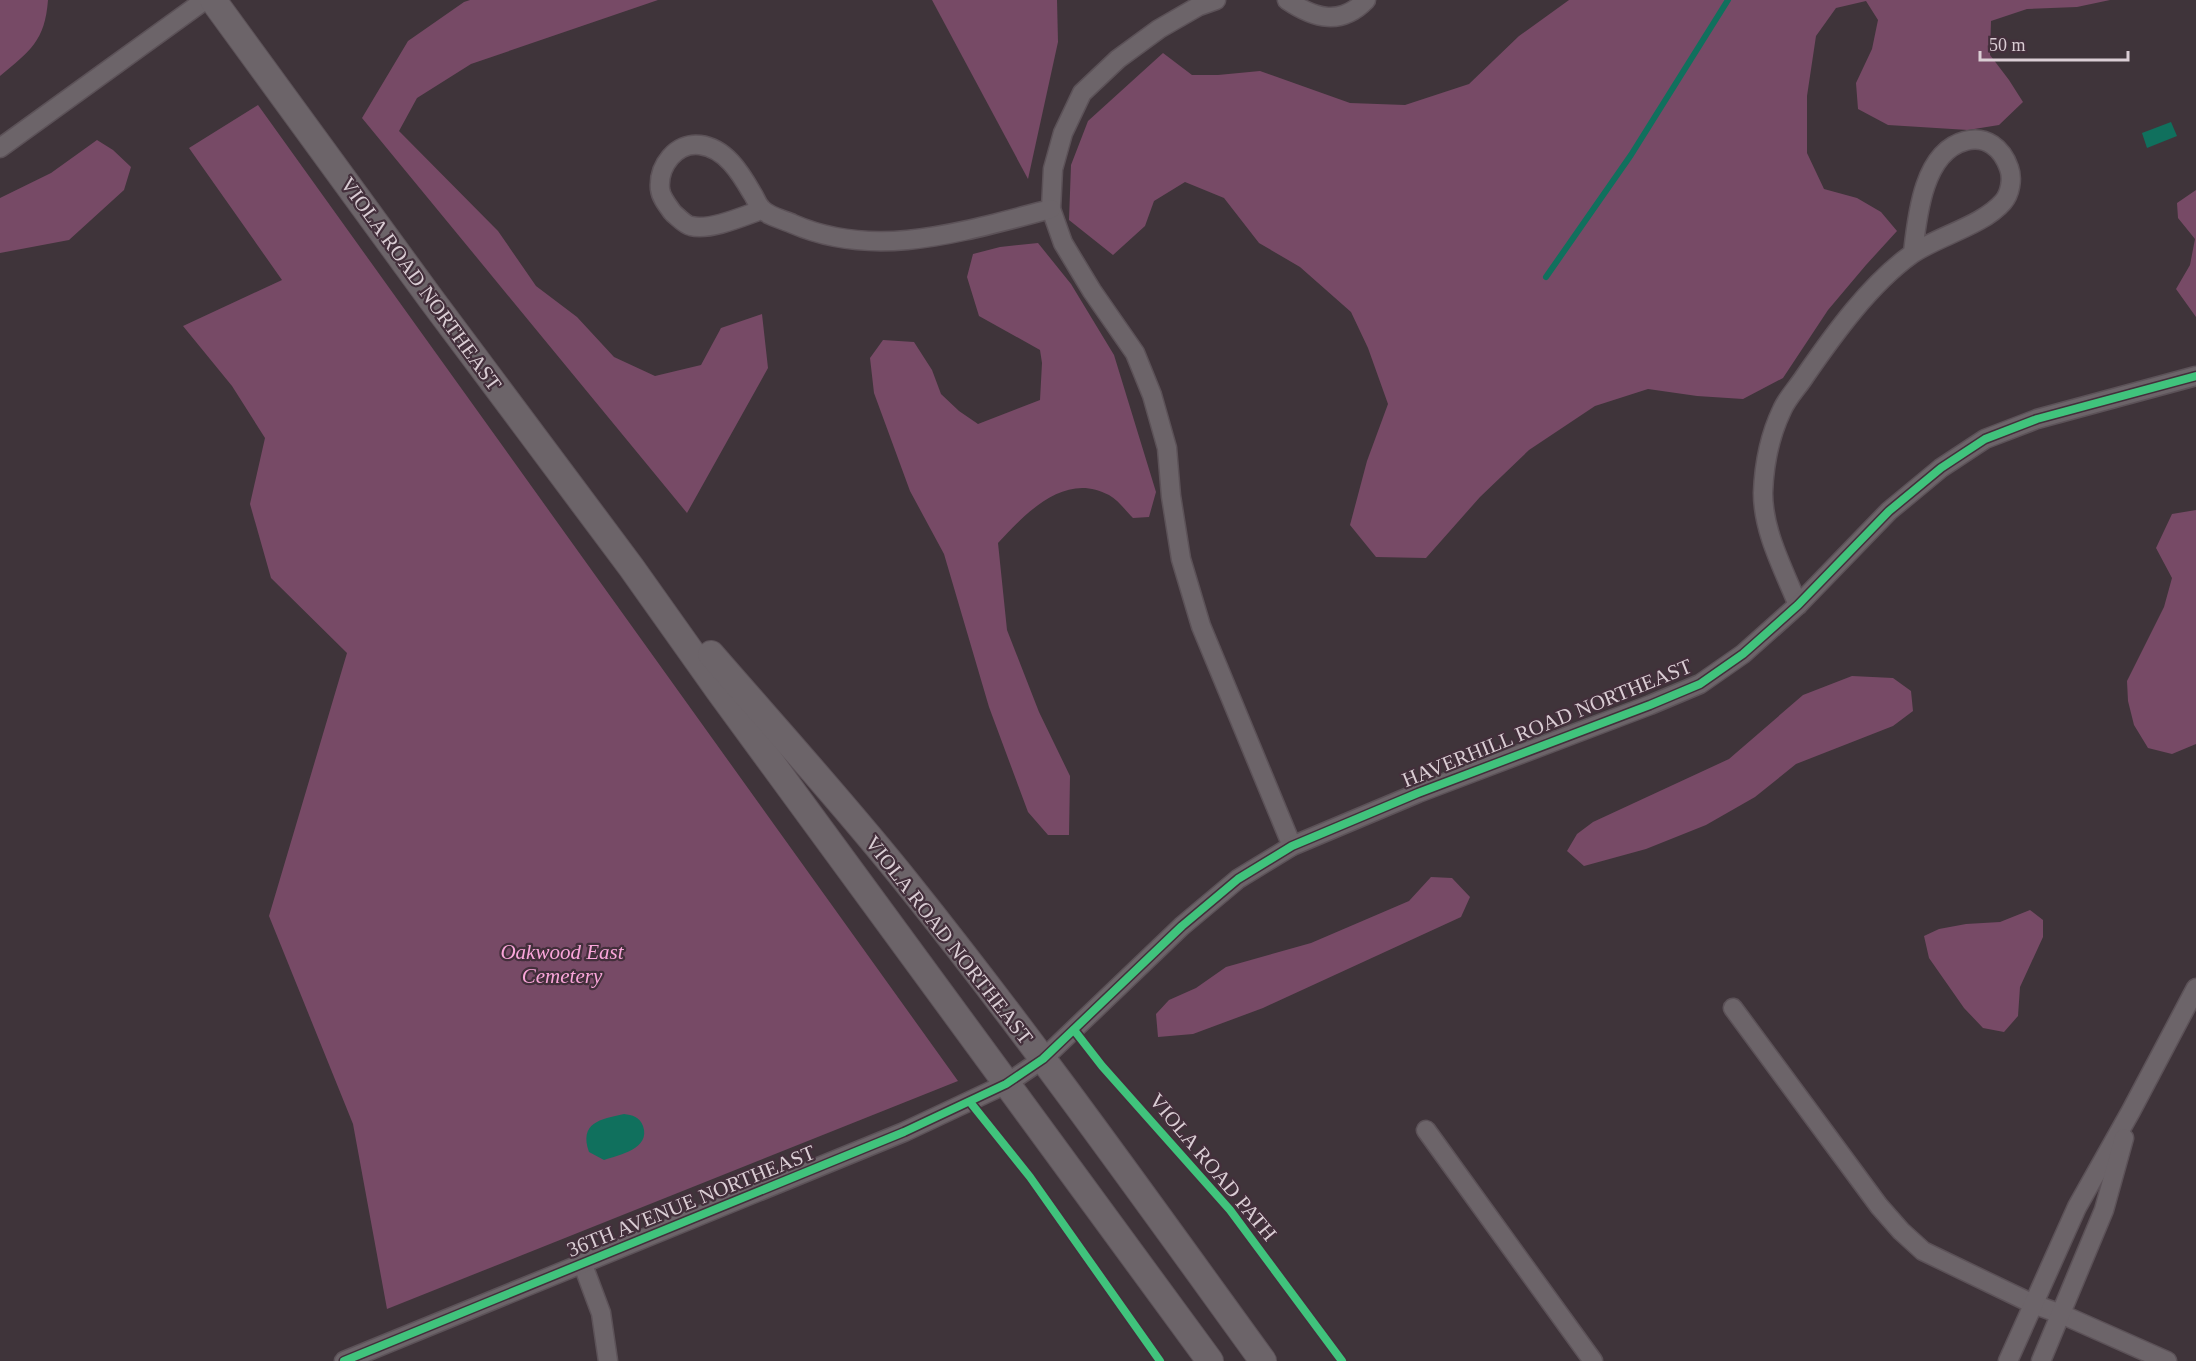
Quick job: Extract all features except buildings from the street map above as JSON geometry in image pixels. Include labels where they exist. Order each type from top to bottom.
[{"type":"main road","name":"VIOLA ROAD NORTHEAST","points":[[213,0],[431,299],[631,567],[1210,1361]]},
{"type":"main road","name":"VIOLA ROAD NORTHEAST","points":[[631,567],[704,646],[899,873],[1043,1059],[1263,1361]]},
{"type":"street","points":[[0,148],[205,0]]},
{"type":"street","points":[[1216,0],[1199,6],[1159,29],[1118,59],[1082,93],[1063,133],[1053,170],[1051,208],[1063,243],[1092,291],[1135,353],[1152,395],[1167,448],[1180,559],[1200,626],[1292,846]]},
{"type":"street","points":[[1287,0],[1313,15],[1335,17],[1354,12],[1366,0]]},
{"type":"street","points":[[1798,605],[1768,530],[1763,495],[1767,457],[1782,409],[1831,339],[1881,282],[1913,253],[1990,213],[2003,202],[2010,188],[2010,171],[1999,148],[1986,140],[1970,140],[1954,144],[1939,157],[1929,177],[1919,211],[1913,253]]},
{"type":"street","points":[[762,210],[729,222],[691,226],[678,218],[667,205],[660,189],[662,170],[669,156],[682,148],[699,144],[715,149],[731,162],[762,210],[802,228],[854,241],[898,242],[950,234],[1051,208]]},
{"type":"street","name":"HAVERHILL ROAD NORTHEAST","points":[[1043,1059],[1182,926],[1238,879],[1292,846],[1418,794],[1700,684],[1743,654],[1798,605],[1889,511],[1941,468],[1985,439],[2037,419],[2196,376]]},
{"type":"street","points":[[2008,1361],[2077,1207],[2196,988]]},
{"type":"street","points":[[1733,1008],[1880,1206],[1901,1231],[1923,1251],[2033,1304],[2167,1361]]},
{"type":"street","name":"36TH AVENUE NORTHEAST","points":[[344,1361],[583,1265],[941,1116],[1006,1084],[1043,1059]]},
{"type":"street","points":[[2041,1361],[2104,1210],[2131,1111]]},
{"type":"street","points":[[1426,1130],[1593,1361]]},
{"type":"street","points":[[583,1265],[601,1313],[608,1361]]},
{"type":"green space","points":[[0,0],[48,0],[43,26],[34,44],[0,76]]},
{"type":"green space","points":[[470,0],[658,0],[471,64],[417,98],[399,131],[498,231],[536,286],[577,317],[614,357],[655,376],[701,365],[721,328],[762,314],[768,368],[687,513],[362,118],[408,41]]},
{"type":"green space","points":[[932,0],[1057,0],[1058,42],[1028,179]]},
{"type":"green space","points":[[1569,0],[2110,0],[2077,7],[2027,9],[1991,21],[1990,55],[2023,102],[1999,125],[1968,130],[1888,125],[1858,109],[1856,83],[1872,49],[1878,20],[1866,1],[1836,8],[1816,36],[1807,96],[1807,153],[1824,189],[1857,198],[1881,212],[1897,231],[1828,310],[1783,378],[1743,399],[1697,396],[1648,389],[1595,406],[1529,450],[1480,497],[1426,558],[1376,557],[1350,525],[1367,461],[1388,404],[1368,348],[1351,312],[1300,267],[1259,243],[1224,198],[1185,182],[1154,201],[1145,226],[1113,255],[1069,220],[1071,165],[1088,121],[1163,53],[1192,75],[1260,71],[1350,103],[1405,105],[1469,84],[1519,36]]},
{"type":"green space","name":"Oakwood East Cemetery","points":[[258,105],[958,1081],[387,1309],[353,1124],[269,916],[347,653],[271,578],[250,504],[265,438],[232,386],[183,326],[282,280],[189,148]]},
{"type":"green space","points":[[97,140],[113,150],[131,167],[124,190],[69,240],[0,253],[0,198],[51,173]]},
{"type":"green space","points":[[2196,190],[2196,317],[2176,289],[2190,265],[2195,239],[2178,218],[2177,203]]},
{"type":"green space","points":[[1038,243],[1071,284],[1114,355],[1156,492],[1149,517],[1133,518],[1112,497],[1093,489],[1077,488],[1062,492],[1034,508],[998,543],[1007,630],[1039,712],[1070,776],[1069,835],[1048,835],[1028,812],[989,707],[944,554],[910,491],[874,393],[870,358],[883,340],[914,342],[932,370],[941,394],[959,411],[978,424],[1040,400],[1042,363],[1040,350],[979,316],[967,277],[973,254],[1000,247]]},
{"type":"green space","points":[[2196,510],[2196,744],[2172,754],[2148,748],[2134,725],[2128,701],[2127,681],[2164,607],[2172,578],[2156,548],[2172,514]]},
{"type":"green space","points":[[1852,676],[1893,678],[1911,691],[1913,711],[1893,726],[1796,764],[1755,797],[1706,825],[1646,849],[1584,866],[1567,851],[1577,834],[1593,822],[1729,759],[1803,695]]},
{"type":"green space","points":[[1431,877],[1452,878],[1470,897],[1461,917],[1263,1008],[1193,1034],[1158,1037],[1156,1014],[1169,1000],[1196,988],[1226,967],[1311,943],[1409,901]]},
{"type":"green space","points":[[2030,910],[2043,920],[2043,937],[2020,987],[2018,1016],[2004,1032],[1983,1028],[1964,1008],[1929,958],[1924,936],[1939,929],[1966,924],[2000,922]]},
{"type":"shaded area","points":[[2171,122],[2177,136],[2147,148],[2142,133]]},
{"type":"shaded area","points":[[624,1114],[635,1117],[642,1123],[644,1134],[638,1146],[604,1160],[589,1152],[587,1135],[589,1129],[607,1118]]},
{"type":"waterway","points":[[1546,277],[1631,155],[1728,0]]},
{"type":"cycle path","points":[[344,1361],[904,1132],[1006,1084],[1043,1059],[1182,926],[1238,879],[1292,846],[1418,793],[1700,684],[1743,654],[1798,605],[1889,511],[1941,468],[1985,439],[2037,419],[2196,376]]},
{"type":"cycle path","name":"VIOLA ROAD PATH","points":[[1074,1030],[1102,1066],[1230,1210],[1342,1361]]},
{"type":"cycle path","points":[[970,1102],[1030,1177],[1160,1361]]}]
